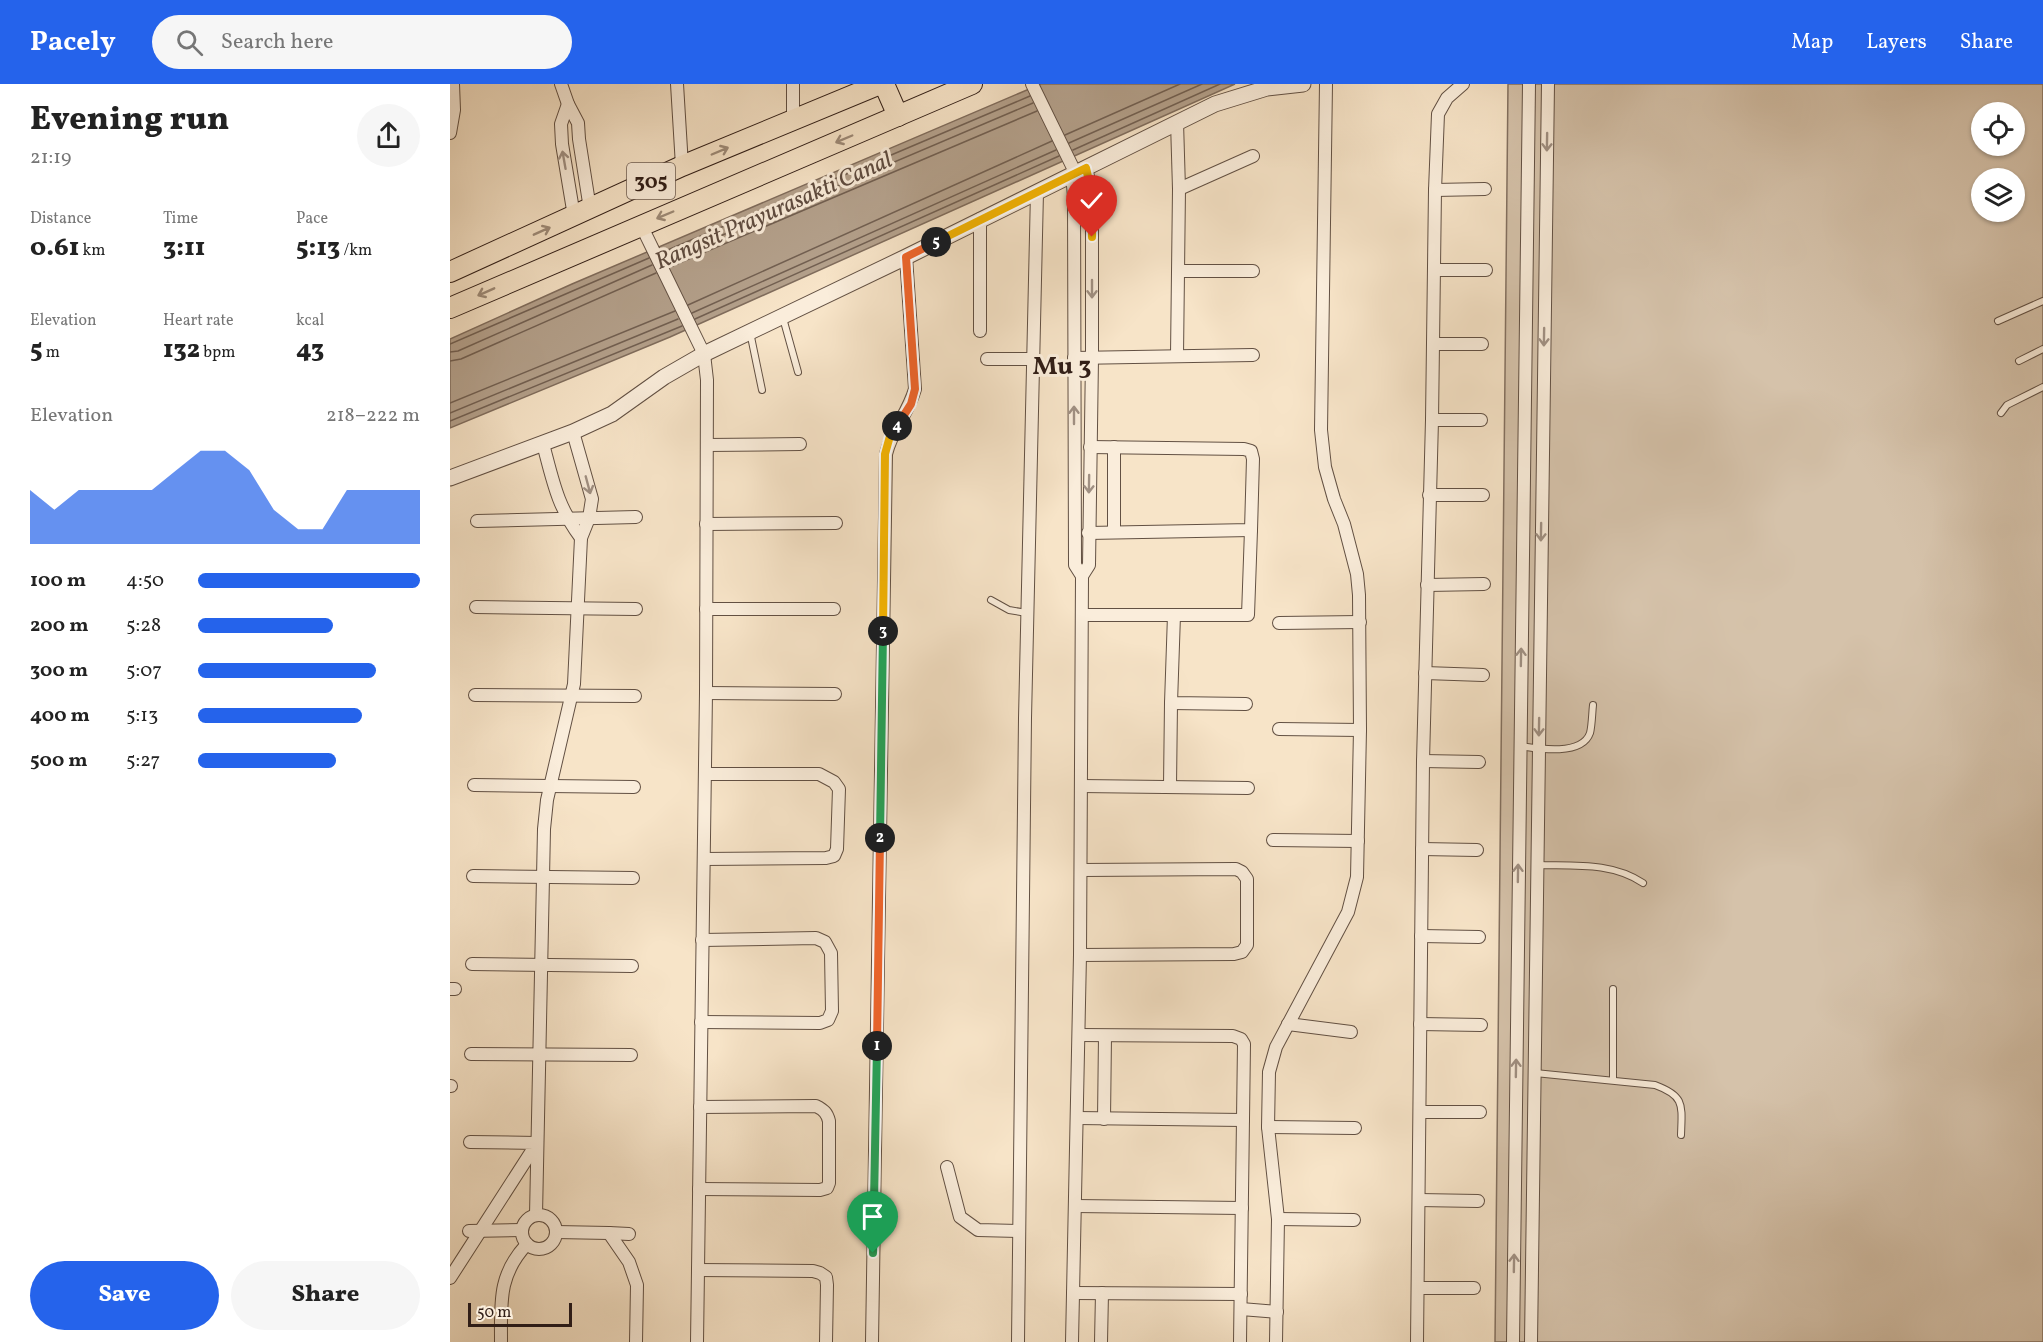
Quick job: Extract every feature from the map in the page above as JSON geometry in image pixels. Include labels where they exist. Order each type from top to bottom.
[{"type":"main road","name":"305","points":[[450,272],[682,166],[793,120],[852,89],[882,84]]},
{"type":"main road","points":[[882,84],[898,116]]},
{"type":"main road","name":"305","points":[[450,308],[644,231],[972,84]]},
{"type":"street","points":[[450,133],[454,110],[453,84]]},
{"type":"street","points":[[561,84],[578,123],[582,212]]},
{"type":"street","points":[[677,84],[682,166]]},
{"type":"street","points":[[793,84],[793,120]]},
{"type":"street","points":[[1032,84],[1076,169],[1092,194],[1089,565],[1082,576]]},
{"type":"street","points":[[450,477],[543,444],[612,414],[664,377],[704,354],[1037,192],[1076,169],[1215,104],[1267,88],[1303,84]]},
{"type":"street","points":[[1276,1342],[1278,1219],[1268,1127],[1269,1072],[1276,1047],[1348,912],[1357,877],[1360,622],[1357,574],[1344,524],[1325,467],[1321,430],[1326,84]]},
{"type":"street","points":[[1417,1342],[1423,761],[1432,420],[1435,190],[1438,114],[1446,98],[1462,84]]},
{"type":"street","points":[[1513,1342],[1529,84]]},
{"type":"street","points":[[1532,1342],[1548,84]]},
{"type":"street","points":[[568,104],[561,124],[561,144],[582,212]]},
{"type":"street","points":[[1177,355],[1178,122]]},
{"type":"street","points":[[1179,189],[1253,156]]},
{"type":"street","points":[[1072,1342],[1079,1035],[1082,615],[1082,576],[1075,565],[1074,197],[1076,169]]},
{"type":"street","points":[[1435,190],[1485,189]]},
{"type":"street","points":[[1018,1342],[1027,613],[1037,192]]},
{"type":"street","points":[[980,219],[980,331]]},
{"type":"street","points":[[1528,223],[1546,224]]},
{"type":"street","points":[[644,231],[704,354],[707,380],[706,693],[697,1342]]},
{"type":"street","points":[[872,1342],[885,454],[890,436],[911,404],[915,389],[906,257]]},
{"type":"street","points":[[1434,270],[1486,270]]},
{"type":"street","points":[[1179,271],[1253,271]]},
{"type":"street","points":[[1433,344],[1482,344]]},
{"type":"street","points":[[1074,358],[1253,355]]},
{"type":"street","points":[[987,359],[1033,359]]},
{"type":"street","points":[[1432,420],[1481,420]]},
{"type":"street","points":[[536,1215],[544,829],[551,786],[572,696],[581,538],[589,518],[592,499],[573,432]]},
{"type":"street","points":[[543,444],[559,502],[567,519],[581,538]]},
{"type":"street","points":[[707,445],[800,444]]},
{"type":"street","points":[[1082,615],[1248,615],[1253,459],[1251,451],[1245,449],[1090,447]]},
{"type":"street","points":[[1114,447],[1114,532]]},
{"type":"street","points":[[1523,482],[1542,482]]},
{"type":"street","points":[[1429,495],[1483,495]]},
{"type":"street","points":[[477,521],[636,517]]},
{"type":"street","points":[[706,524],[836,524]]},
{"type":"street","points":[[1088,533],[1251,530]]},
{"type":"street","points":[[1427,585],[1484,584]]},
{"type":"street","points":[[476,607],[636,609]]},
{"type":"street","points":[[706,609],[834,609]]},
{"type":"street","points":[[1170,786],[1174,615]]},
{"type":"street","points":[[1279,623],[1360,622]]},
{"type":"street","points":[[1425,673],[1483,675]]},
{"type":"street","points":[[706,693],[835,694]]},
{"type":"street","points":[[475,695],[635,696]]},
{"type":"street","points":[[1171,703],[1246,704]]},
{"type":"street","points":[[1279,729],[1360,730]]},
{"type":"street","points":[[1423,761],[1479,762]]},
{"type":"street","points":[[704,860],[834,856],[837,849],[839,789],[834,782],[819,774],[705,774]]},
{"type":"street","points":[[474,786],[634,787]]},
{"type":"street","points":[[1081,786],[1248,788]]},
{"type":"street","points":[[1273,840],[1358,841]]},
{"type":"street","points":[[1422,849],[1478,850]]},
{"type":"street","points":[[1080,955],[1234,954],[1242,952],[1246,945],[1247,879],[1242,872],[1236,869],[1081,870]]},
{"type":"street","points":[[473,876],[633,878]]},
{"type":"street","points":[[1421,936],[1479,937]]},
{"type":"street","points":[[701,1022],[820,1023],[828,1020],[832,1011],[831,953],[825,942],[816,938],[702,940]]},
{"type":"street","points":[[472,964],[632,966]]},
{"type":"street","points":[[1516,1016],[1535,1017]]},
{"type":"street","points":[[1288,1024],[1352,1032]]},
{"type":"street","points":[[1420,1024],[1481,1024]]},
{"type":"street","points":[[1079,1035],[1233,1036],[1241,1039],[1244,1044],[1240,1342]]},
{"type":"street","points":[[1104,1119],[1105,1036]]},
{"type":"street","points":[[471,1054],[631,1055]]},
{"type":"street","points":[[699,1189],[820,1190],[826,1188],[829,1183],[830,1121],[827,1114],[816,1106],[700,1107]]},
{"type":"street","points":[[1420,1112],[1480,1112]]},
{"type":"street","points":[[1077,1118],[1243,1120]]},
{"type":"street","points":[[1268,1127],[1355,1128]]},
{"type":"street","points":[[471,1142],[537,1143]]},
{"type":"street","points":[[450,1278],[537,1143]]},
{"type":"street","points":[[947,1167],[960,1217],[978,1230],[1019,1231]]},
{"type":"street","points":[[1419,1200],[1478,1201]]},
{"type":"street","points":[[1075,1206],[1242,1208]]},
{"type":"street","points":[[536,1215],[542,1215],[552,1221],[556,1232],[549,1247],[538,1249],[527,1244],[522,1230],[527,1220],[536,1215]]},
{"type":"street","points":[[1278,1219],[1354,1220]]},
{"type":"street","points":[[469,1230],[522,1230]]},
{"type":"street","points":[[556,1232],[629,1234]]},
{"type":"street","points":[[609,1233],[629,1262],[637,1285],[636,1342]]},
{"type":"street","points":[[501,1342],[501,1302],[505,1282],[509,1267],[527,1244]]},
{"type":"street","points":[[698,1270],[813,1271],[820,1273],[826,1277],[826,1342]]},
{"type":"street","points":[[1514,1287],[1532,1288]]},
{"type":"street","points":[[1418,1288],[1474,1288]]},
{"type":"street","points":[[1073,1293],[1241,1294]]},
{"type":"street","points":[[1101,1342],[1102,1293]]},
{"type":"street","points":[[1241,1309],[1276,1312]]},
{"type":"lane","points":[[1998,321],[2043,301]]},
{"type":"lane","points":[[782,316],[798,372]]},
{"type":"lane","points":[[750,332],[762,390]]},
{"type":"lane","points":[[2019,361],[2043,350]]},
{"type":"lane","points":[[2001,414],[2007,405],[2043,387]]},
{"type":"lane","points":[[991,600],[1009,610],[1027,613]]},
{"type":"lane","points":[[1520,746],[1571,749],[1582,743],[1589,736],[1593,705]]},
{"type":"lane","points":[[1537,865],[1615,870],[1631,874],[1643,883]]},
{"type":"lane","points":[[1613,989],[1613,1080]]},
{"type":"lane","points":[[1535,1073],[1655,1085],[1672,1091],[1680,1101],[1681,1135]]},
{"type":"shaded area","points":[[1508,84],[2043,84],[2043,1342],[1495,1342]]},
{"type":"water","name":"Rangsit Prayurasakti Canal","points":[[1041,84],[1235,84],[670,337],[450,428],[450,339],[572,284]]},
{"type":"district","name":"Mu 3","points":[[1062,365]]},
{"type":"route","points":[[873,1253],[885,454],[890,436],[911,404],[915,389],[906,257],[1086,168],[1092,194],[1092,237]]}]
